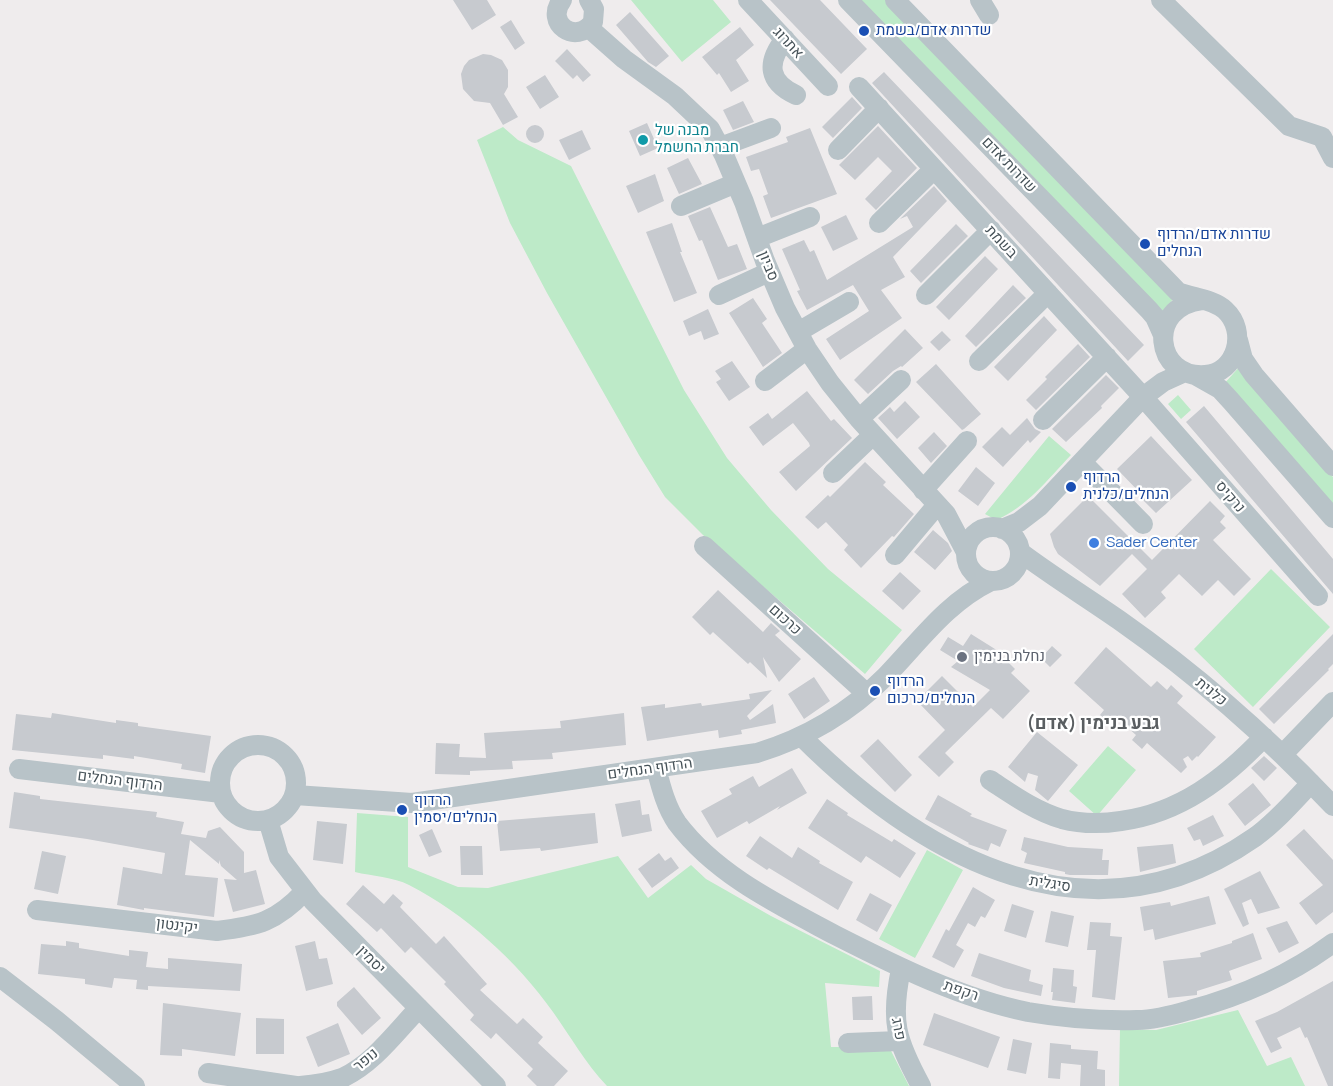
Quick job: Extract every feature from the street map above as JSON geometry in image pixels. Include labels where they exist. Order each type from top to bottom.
[{"type":"street","points":[[562,0],[556,11],[558,22],[563,28],[575,33],[589,27],[595,16],[592,1]]},
{"type":"street","name":"אתרוג","points":[[748,0],[828,86]]},
{"type":"street","name":"שדרות אדם","points":[[848,0],[1149,310],[1155,317],[1168,357],[1175,366],[1220,389],[1333,518]]},
{"type":"street","points":[[895,0],[1178,292],[1214,303],[1232,317],[1244,359],[1254,375],[1333,466]]},
{"type":"street","points":[[1161,0],[1289,126],[1322,137],[1333,158]]},
{"type":"street","name":"סביון","points":[[589,27],[624,59],[675,96],[710,129],[736,183],[769,272],[807,349],[830,383],[859,419],[941,509],[963,525],[981,530]]},
{"type":"street","points":[[785,39],[776,50],[773,72],[777,81],[786,90],[796,94]]},
{"type":"street","name":"בשמת","points":[[859,87],[1143,397]]},
{"type":"street","points":[[838,150],[879,108]]},
{"type":"street","points":[[720,147],[771,128]]},
{"type":"street","points":[[879,223],[934,169]]},
{"type":"street","points":[[681,206],[736,183]]},
{"type":"street","points":[[756,238],[810,217]]},
{"type":"street","points":[[926,295],[991,230]]},
{"type":"street","points":[[718,295],[769,272]]},
{"type":"street","points":[[979,361],[1048,293]]},
{"type":"street","points":[[1143,397],[1156,373],[1166,324],[1171,314],[1190,302],[1202,300]]},
{"type":"street","points":[[798,332],[849,302]]},
{"type":"street","points":[[1040,506],[1019,548],[1017,566],[999,579],[976,575],[967,557],[968,543],[974,536],[981,530],[1002,529],[1019,522],[1040,506],[1143,397],[1163,382],[1191,374],[1210,375],[1221,370],[1230,362],[1236,351],[1238,340]]},
{"type":"street","points":[[765,381],[807,349]]},
{"type":"street","points":[[1043,420],[1107,357]]},
{"type":"street","points":[[859,419],[901,380]]},
{"type":"street","name":"נרקיס","points":[[1143,397],[1317,597]]},
{"type":"street","points":[[833,473],[873,435]]},
{"type":"street","points":[[923,490],[967,441]]},
{"type":"street","points":[[1082,462],[1143,524]]},
{"type":"street","points":[[895,555],[941,509]]},
{"type":"street","name":"סביון","points":[[941,509],[967,557]]},
{"type":"street","points":[[1002,529],[1014,537],[1019,548]]},
{"type":"street","name":"כרכום","points":[[704,546],[866,693]]},
{"type":"street","name":"כלנית","points":[[1019,548],[1077,592],[1119,620],[1215,695],[1283,754],[1333,806]]},
{"type":"street","name":"הרדוף הנחלים","points":[[953,604],[963,585],[967,557]]},
{"type":"street","name":"כלנית","points":[[999,579],[1030,577],[1077,592]]},
{"type":"street","name":"הרדוף הנחלים","points":[[295,795],[412,803],[757,753],[786,744],[822,726],[884,677],[953,604],[973,590],[999,579]]},
{"type":"street","points":[[1283,754],[1333,702]]},
{"type":"street","name":"סיגלית","points":[[801,736],[832,767],[876,802],[929,838],[971,861],[1016,878],[1057,886],[1100,890],[1145,886],[1190,873],[1221,858],[1257,836],[1311,783]]},
{"type":"street","points":[[990,780],[1029,805],[1063,819],[1101,824],[1129,820],[1149,816],[1183,804],[1240,763],[1264,737]]},
{"type":"street","points":[[265,745],[282,753],[294,769],[297,782],[295,795],[289,806],[279,815],[268,820],[244,819],[226,803],[221,792],[219,781],[222,768],[229,757],[246,747],[265,745]]},
{"type":"street","name":"רקפת","points":[[656,768],[666,802],[675,821],[710,858],[745,885],[791,912],[901,969],[956,990],[1028,1012],[1073,1018],[1138,1020],[1166,1017],[1243,994],[1311,960],[1333,943]]},
{"type":"street","name":"הרדוף הנחלים","points":[[19,769],[221,792]]},
{"type":"street","name":"יסמין","points":[[268,820],[279,856],[305,891],[496,1086]]},
{"type":"street","name":"יקינטון","points":[[37,910],[217,931],[243,928],[268,920],[287,910],[305,891]]},
{"type":"street","name":"פרג","points":[[901,969],[895,1006],[895,1028],[904,1054],[921,1086]]},
{"type":"street","points":[[0,977],[135,1086]]},
{"type":"street","name":"נופר","points":[[208,1073],[298,1086],[321,1084],[341,1078],[358,1069],[375,1054],[418,1008]]},
{"type":"street","points":[[848,1043],[900,1041]]},
{"type":"green space","points":[[631,0],[713,0],[731,22],[682,62]]},
{"type":"green space","points":[[859,0],[888,0],[1175,297],[1161,313]]},
{"type":"green space","points":[[503,127],[518,140],[571,166],[684,390],[727,458],[771,510],[828,569],[902,630],[865,674],[703,535],[665,497],[547,293],[510,223],[477,140]]},
{"type":"green space","points":[[1241,365],[1248,380],[1333,477],[1333,507],[1224,384]]},
{"type":"green space","points":[[1178,395],[1191,410],[1181,419],[1168,404]]},
{"type":"green space","points":[[1049,436],[1071,455],[1018,508],[996,520],[985,514]]},
{"type":"green space","points":[[1271,569],[1330,627],[1253,707],[1194,649]]},
{"type":"green space","points":[[1108,746],[1136,770],[1097,816],[1069,791]]},
{"type":"green space","points":[[357,813],[408,817],[408,867],[458,887],[488,888],[618,856],[648,898],[691,865],[706,879],[771,916],[880,971],[879,987],[825,983],[831,1047],[889,1047],[909,1086],[607,1086],[585,1059],[539,993],[488,940],[450,909],[409,885],[390,878],[355,872]]},
{"type":"green space","points":[[927,850],[963,870],[915,958],[879,939]]},
{"type":"green space","points":[[1238,1010],[1267,1066],[1291,1057],[1305,1086],[1119,1086],[1120,1029],[1156,1030]]},
{"type":"building","points":[[453,0],[487,0],[496,15],[472,30]]},
{"type":"building","points":[[770,0],[820,0],[867,49],[841,74]]},
{"type":"building","points":[[630,12],[669,56],[656,67],[648,62],[616,25]]},
{"type":"building","points":[[511,20],[525,43],[515,50],[500,27]]},
{"type":"building","points":[[740,27],[754,45],[736,60],[749,81],[731,92],[719,73],[717,75],[702,57]]},
{"type":"building","points":[[567,49],[591,75],[583,82],[577,75],[573,79],[555,61]]},
{"type":"building","points":[[483,54],[502,60],[508,70],[508,87],[504,94],[518,117],[503,125],[490,103],[474,101],[463,89],[461,74],[464,66],[469,60]]},
{"type":"building","points":[[884,72],[1144,345],[1128,361],[872,83]]},
{"type":"building","points":[[545,75],[559,97],[540,109],[526,87]]},
{"type":"building","points":[[852,97],[862,108],[833,138],[822,127]]},
{"type":"building","points":[[743,101],[754,122],[733,130],[723,110]]},
{"type":"building","name":"מבנה של חברת החשמל","points":[[647,123],[658,148],[640,156],[629,131]]},
{"type":"building","points":[[531,125],[539,125],[544,130],[542,141],[531,143],[526,138],[526,130]]},
{"type":"building","points":[[878,126],[917,168],[876,210],[865,199],[892,171],[878,157],[855,180],[839,165]]},
{"type":"building","points":[[810,128],[837,194],[771,218],[763,196],[768,194],[759,169],[751,171],[746,157],[788,142],[786,137]]},
{"type":"building","points":[[582,130],[591,149],[569,160],[559,140]]},
{"type":"building","points":[[688,158],[702,184],[679,194],[667,168]]},
{"type":"building","points":[[655,174],[664,201],[638,213],[626,186]]},
{"type":"building","points":[[934,186],[947,201],[893,257],[905,277],[881,290],[902,318],[840,360],[826,339],[869,311],[853,285],[807,310],[797,291],[800,290],[782,249],[804,240],[810,252],[814,250],[827,280],[913,227],[907,216],[900,219]]},
{"type":"building","points":[[710,207],[728,247],[737,244],[747,269],[718,280],[702,240],[699,241],[688,216]]},
{"type":"building","points":[[846,215],[858,239],[833,251],[821,227]]},
{"type":"building","points":[[672,223],[682,252],[680,252],[697,293],[674,302],[646,232]]},
{"type":"building","points":[[956,224],[968,236],[921,283],[910,271]]},
{"type":"building","points":[[985,256],[998,269],[949,320],[936,307]]},
{"type":"building","points":[[1013,285],[1026,298],[976,347],[965,336]]},
{"type":"building","points":[[753,298],[767,319],[762,323],[782,353],[763,367],[729,313]]},
{"type":"building","points":[[708,309],[719,334],[704,340],[701,331],[689,336],[683,321]]},
{"type":"building","points":[[1044,316],[1057,330],[1008,381],[994,367]]},
{"type":"building","points":[[905,329],[923,348],[868,394],[854,380]]},
{"type":"building","points":[[942,331],[951,340],[939,351],[930,342]]},
{"type":"building","points":[[1078,344],[1090,357],[1036,410],[1026,400]]},
{"type":"building","points":[[732,361],[750,387],[729,401],[716,382],[721,379],[715,371]]},
{"type":"building","points":[[936,364],[981,414],[962,430],[916,382]]},
{"type":"building","points":[[1106,375],[1119,388],[1101,406],[1102,408],[1066,442],[1052,429]]},
{"type":"building","points":[[807,391],[831,421],[834,419],[852,438],[796,491],[779,472],[810,446],[809,443],[793,423],[763,446],[749,427],[768,413],[772,419]]},
{"type":"building","points":[[905,401],[920,417],[897,439],[878,418],[890,407],[894,412]]},
{"type":"building","points":[[1204,406],[1333,559],[1333,594],[1186,422]]},
{"type":"building","points":[[1027,418],[1035,429],[1041,432],[1030,443],[1028,440],[1003,467],[982,447],[1002,427],[1010,435]]},
{"type":"building","points":[[934,432],[947,446],[931,463],[918,448]]},
{"type":"building","points":[[1151,436],[1192,480],[1156,513],[1117,469]]},
{"type":"building","points":[[865,462],[886,482],[883,485],[914,514],[894,537],[892,536],[861,568],[844,550],[848,545],[826,522],[818,529],[805,517],[828,495],[830,497]]},
{"type":"building","points":[[976,467],[995,483],[978,506],[958,491]]},
{"type":"building","points":[[1088,496],[1152,560],[1210,501],[1225,516],[1220,522],[1226,528],[1213,540],[1251,579],[1234,596],[1218,580],[1202,596],[1179,574],[1161,592],[1166,598],[1145,618],[1122,594],[1147,569],[1132,554],[1100,586],[1058,554],[1054,547],[1050,534]]},
{"type":"building","points":[[933,530],[948,543],[952,551],[935,570],[914,552]]},
{"type":"building","points":[[900,572],[921,591],[903,610],[882,591]]},
{"type":"building","points":[[718,590],[763,632],[771,623],[780,631],[775,635],[801,659],[779,682],[763,657],[767,678],[713,632],[710,635],[692,617]]},
{"type":"building","points":[[971,634],[995,649],[1015,669],[1011,673],[1030,691],[1003,719],[991,708],[945,753],[954,762],[939,777],[918,757],[945,730],[917,701],[942,676],[973,707],[990,690],[951,667],[958,661],[940,650],[948,637],[963,646]]},
{"type":"building","points":[[1333,634],[1333,664],[1274,724],[1259,709]]},
{"type":"building","points":[[1052,646],[1062,655],[1050,667],[1041,658]]},
{"type":"building","points":[[1106,647],[1151,687],[1157,681],[1167,690],[1171,685],[1183,696],[1177,703],[1216,737],[1192,761],[1188,756],[1183,759],[1187,767],[1181,773],[1147,743],[1142,749],[1132,740],[1136,735],[1119,720],[1113,726],[1100,715],[1104,710],[1074,683]]},
{"type":"building","points":[[814,677],[830,701],[804,719],[788,694]]},
{"type":"building","points":[[772,690],[747,716],[750,720],[773,704],[776,723],[741,730],[742,734],[719,738],[718,730],[647,741],[641,707],[665,704],[665,708],[701,703],[702,706],[750,699],[749,694]]},
{"type":"building","points":[[52,713],[116,723],[116,720],[138,723],[138,726],[211,736],[205,773],[181,769],[182,764],[134,756],[134,759],[103,755],[103,759],[12,750],[16,714],[51,718]]},
{"type":"building","points":[[624,713],[626,745],[552,753],[553,759],[512,761],[513,769],[470,771],[470,775],[435,774],[436,743],[460,744],[459,757],[486,758],[484,733],[561,728],[560,721]]},
{"type":"building","points":[[1037,732],[1078,765],[1048,801],[1035,790],[1038,776],[1028,773],[1025,782],[1008,767]]},
{"type":"building","points":[[878,739],[912,775],[895,792],[860,756]]},
{"type":"building","points":[[1264,756],[1277,768],[1264,781],[1251,768]]},
{"type":"building","points":[[792,768],[807,793],[717,838],[701,811],[732,794],[729,789],[753,776],[759,787]]},
{"type":"building","points":[[1253,783],[1271,805],[1245,826],[1228,804]]},
{"type":"building","points":[[14,792],[40,796],[40,799],[157,812],[156,817],[184,822],[181,834],[206,838],[208,831],[220,827],[244,852],[244,873],[256,870],[265,904],[233,912],[224,879],[237,880],[221,866],[219,860],[219,864],[190,840],[185,875],[218,878],[214,917],[117,905],[123,867],[162,874],[165,853],[9,828]]},
{"type":"building","points":[[938,795],[972,814],[970,816],[1007,830],[1000,847],[991,843],[988,851],[968,844],[925,819]]},
{"type":"building","points":[[827,799],[848,813],[847,815],[892,842],[894,839],[916,853],[900,878],[866,856],[861,863],[808,828]]},
{"type":"building","points":[[640,800],[642,815],[649,814],[652,831],[622,837],[615,804]]},
{"type":"building","points":[[595,813],[598,843],[541,851],[540,848],[500,851],[497,821]]},
{"type":"building","points":[[1213,815],[1224,836],[1203,846],[1200,839],[1194,841],[1187,828]]},
{"type":"building","points":[[317,821],[347,824],[343,864],[313,860]]},
{"type":"building","points":[[432,829],[442,852],[429,857],[419,835]]},
{"type":"building","points":[[1304,829],[1333,860],[1333,912],[1316,925],[1299,903],[1323,885],[1286,845]]},
{"type":"building","points":[[760,836],[792,858],[798,847],[820,861],[819,863],[853,882],[838,910],[746,856]]},
{"type":"building","points":[[1024,837],[1068,847],[1103,849],[1102,860],[1109,860],[1108,875],[1070,875],[1024,863],[1027,853],[1021,850]]},
{"type":"building","points":[[1173,844],[1176,863],[1140,872],[1137,847]]},
{"type":"building","points":[[460,846],[482,846],[483,875],[461,875]]},
{"type":"building","points":[[42,851],[66,856],[58,894],[34,889]]},
{"type":"building","points":[[659,853],[665,861],[671,857],[679,868],[652,888],[638,869]]},
{"type":"building","points":[[1260,871],[1280,908],[1258,914],[1251,899],[1242,903],[1249,924],[1243,927],[1224,889]]},
{"type":"building","points":[[363,885],[384,904],[393,894],[403,903],[400,907],[436,944],[444,936],[487,984],[480,990],[517,1024],[523,1018],[543,1037],[538,1043],[568,1071],[554,1086],[537,1086],[527,1076],[533,1069],[496,1033],[491,1039],[470,1020],[474,1015],[444,984],[446,982],[411,947],[405,953],[381,928],[377,932],[346,904]]},
{"type":"building","points":[[973,887],[995,900],[985,918],[981,916],[975,927],[968,923],[956,945],[964,950],[954,968],[932,957],[946,929],[949,931]]},
{"type":"building","points":[[870,893],[892,905],[877,932],[856,920]]},
{"type":"building","points":[[1209,896],[1216,924],[1155,940],[1153,929],[1144,931],[1140,907],[1170,902],[1171,906]]},
{"type":"building","points":[[1012,904],[1034,911],[1026,938],[1004,931]]},
{"type":"building","points":[[1051,911],[1074,916],[1068,947],[1045,942]]},
{"type":"building","points":[[1287,921],[1299,943],[1279,953],[1266,928]]},
{"type":"building","points":[[1090,922],[1111,923],[1110,936],[1122,937],[1115,1000],[1092,997],[1096,950],[1087,950]]},
{"type":"building","points":[[1253,933],[1262,959],[1229,971],[1232,980],[1197,991],[1197,995],[1168,998],[1163,961],[1201,957],[1200,953],[1232,943],[1232,941]]},
{"type":"building","points":[[66,941],[79,943],[79,948],[129,956],[129,950],[148,952],[146,967],[168,969],[168,958],[242,964],[240,991],[148,986],[148,990],[136,989],[137,980],[114,978],[112,988],[85,984],[85,979],[38,974],[41,944],[66,946]]},
{"type":"building","points":[[315,941],[319,959],[327,958],[333,984],[306,991],[295,946]]},
{"type":"building","points":[[979,953],[1031,970],[1029,981],[1043,985],[1041,996],[1004,988],[971,976]]},
{"type":"building","points":[[1053,968],[1074,970],[1073,986],[1077,987],[1075,1003],[1052,1000]]},
{"type":"building","points":[[1333,981],[1333,1086],[1328,1086],[1307,1037],[1305,1038],[1300,1027],[1277,1038],[1282,1048],[1271,1053],[1255,1021],[1277,1012]]},
{"type":"building","points":[[354,987],[381,1018],[362,1035],[337,1006],[337,1002]]},
{"type":"building","points":[[872,996],[873,1020],[853,1020],[852,997]]},
{"type":"building","points":[[163,1003],[241,1013],[235,1056],[182,1049],[182,1056],[160,1055]]},
{"type":"building","points":[[934,1013],[1000,1037],[988,1068],[923,1045]]},
{"type":"building","points":[[256,1018],[284,1019],[284,1054],[256,1054]]},
{"type":"building","points":[[338,1023],[350,1054],[318,1067],[306,1037]]},
{"type":"building","points":[[1013,1039],[1032,1043],[1026,1074],[1007,1070]]},
{"type":"building","points":[[1050,1043],[1071,1045],[1071,1049],[1098,1051],[1097,1069],[1105,1070],[1105,1086],[1080,1086],[1081,1065],[1061,1063],[1060,1079],[1048,1078]]},
{"type":"place","name":"שדרות אדם/בשמת","points":[[864,31]]},
{"type":"place","name":"מבנה של חברת החשמל","points":[[643,140]]},
{"type":"place","name":"שדרות אדם/הרדוף הנחלים","points":[[1145,244]]},
{"type":"place","name":"הרדוף הנחלים/כלנית","points":[[1071,487]]},
{"type":"place","name":"Sader Center","points":[[1094,543]]},
{"type":"place","name":"נחלת בנימין","points":[[962,657]]},
{"type":"place","name":"הרדוף הנחלים/כרכום","points":[[875,691]]},
{"type":"place","name":"הרדוף הנחלים/יסמין","points":[[402,810]]},
{"type":"district","name":"גבע בנימין (אדם)","points":[[1093,724]]}]
